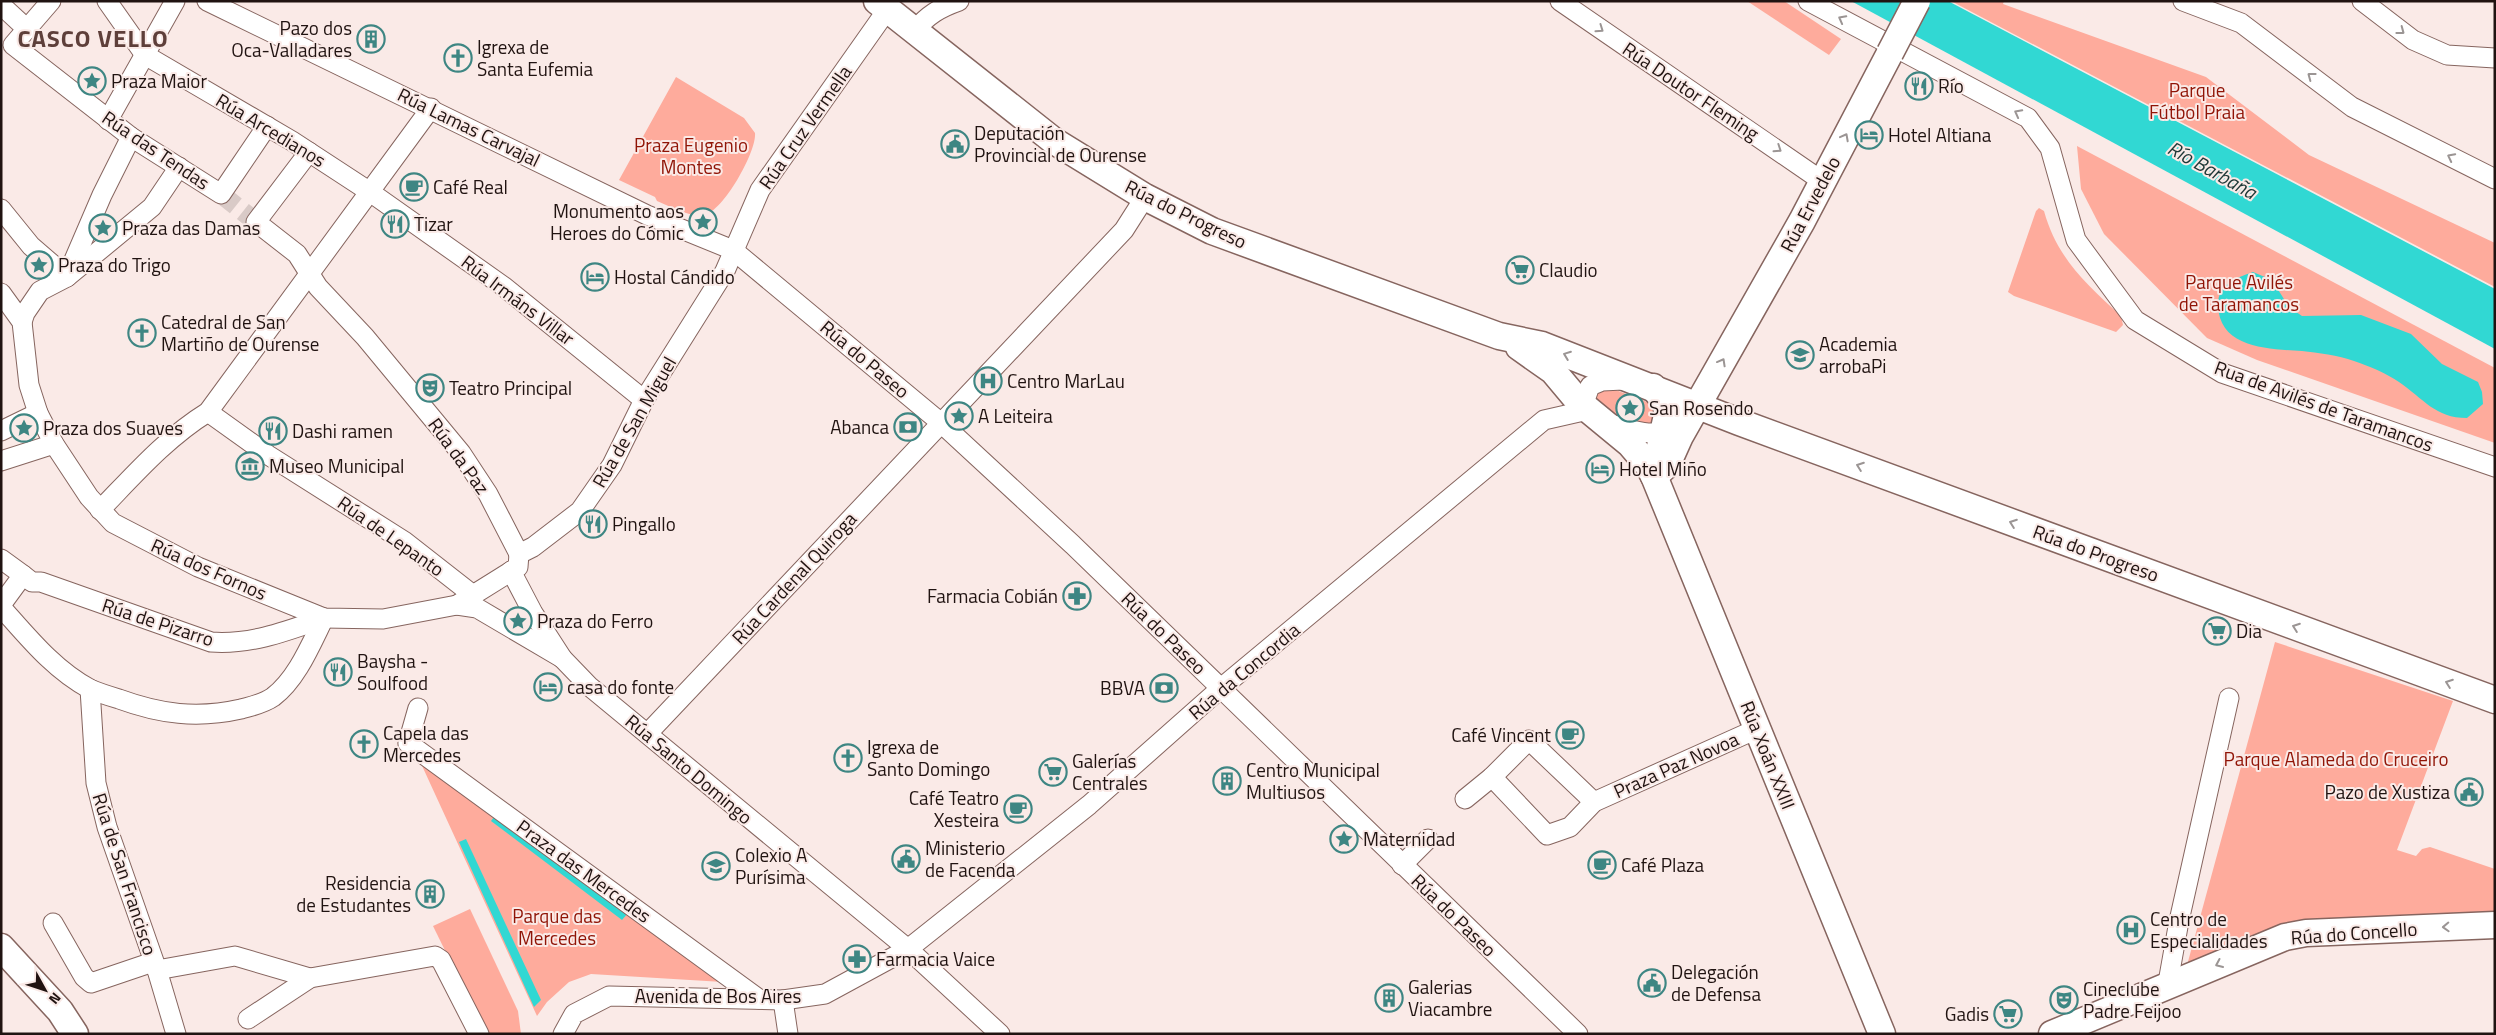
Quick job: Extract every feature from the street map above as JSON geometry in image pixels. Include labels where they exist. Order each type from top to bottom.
[{"type":"street","points":[[1,6],[27,29],[51,1]]},
{"type":"street","points":[[106,1],[145,56]]},
{"type":"street","points":[[108,120],[175,1]]},
{"type":"street","name":"Rúa Lamas Carvajal","points":[[207,1],[647,214],[734,250]]},
{"type":"street","points":[[914,31],[927,16],[940,7],[959,1]]},
{"type":"street","name":"Rúa Doutor Fleming","points":[[1560,1],[1822,181]]},
{"type":"street","name":"Rua de Avilés de Taramancos","points":[[1808,1],[1901,55],[2028,118],[2050,148],[2076,240],[2135,320],[2222,373],[2495,467]]},
{"type":"street","name":"Rúa Ervedelo","points":[[1694,411],[1822,181],[1901,55],[1917,1]]},
{"type":"street","points":[[2182,1],[2241,23],[2352,107],[2495,179]]},
{"type":"street","points":[[2362,1],[2413,40],[2447,54],[2495,58]]},
{"type":"street","name":"Rúa do Progreso","points":[[882,6],[1054,141],[1145,197],[1212,230],[1508,339],[1542,345],[1646,385],[1694,411],[1788,440],[2495,700]]},
{"type":"street","name":"Rúa Cruz Vermella","points":[[734,250],[760,190],[882,6]]},
{"type":"street","name":"Rúa das Tendas","points":[[27,29],[13,45],[131,137],[221,194],[267,126]]},
{"type":"street","name":"Rúa Arcedianos","points":[[145,56],[267,126],[389,205]]},
{"type":"street","points":[[100,510],[154,454],[188,424],[208,412],[431,108]]},
{"type":"street","points":[[67,277],[102,195],[131,137]]},
{"type":"street","points":[[309,152],[256,222],[297,254],[310,273]]},
{"type":"street","points":[[22,322],[25,313],[40,291],[67,277],[152,207],[179,166]]},
{"type":"street","name":"Rúa Cardenal Quiroga","points":[[648,733],[940,422],[1124,230],[1145,197]]},
{"type":"street","name":"Rúa Irmáns Villar","points":[[389,205],[503,286],[644,400]]},
{"type":"street","points":[[2,212],[31,246],[67,277]]},
{"type":"street","name":"Rúa de San Miguel","points":[[520,554],[533,547],[580,511],[612,465],[644,400],[725,270],[734,250]]},
{"type":"street","name":"Rúa do Paseo","points":[[734,250],[940,422],[1073,545],[1578,1034]]},
{"type":"street","name":"Rúa da Paz","points":[[310,273],[318,287],[365,337],[461,453],[488,494],[520,554]]},
{"type":"street","points":[[1,293],[22,322]]},
{"type":"street","name":"Rúa dos Fornos","points":[[22,322],[21,389],[38,413],[54,444],[89,497],[113,523],[198,567],[324,618]]},
{"type":"street","name":"Rúa do Progreso","points":[[1508,339],[1553,371],[1597,417]]},
{"type":"street","name":"Rúa do Progreso","points":[[1597,417],[1585,400],[1587,390],[1592,384],[1609,380],[1646,385]]},
{"type":"street","points":[[1646,385],[1667,404],[1667,415],[1654,476]]},
{"type":"street","points":[[1597,417],[1639,432],[1662,432],[1679,426],[1694,411]]},
{"type":"street","points":[[1654,476],[1667,465],[1694,411]]},
{"type":"street","name":"Rúa de Lepanto","points":[[208,412],[268,455],[404,541],[465,600]]},
{"type":"street","points":[[1,431],[38,413]]},
{"type":"street","name":"Rúa Xoán XXIII","points":[[1597,417],[1639,454],[1654,476],[1882,1034]]},
{"type":"street","name":"Rúa da Concordia","points":[[908,949],[1089,805],[1222,688],[1544,420],[1597,417]]},
{"type":"street","points":[[1,461],[54,444]]},
{"type":"street","points":[[23,576],[1,606],[30,642],[90,689],[153,710],[189,716],[212,714],[262,703],[279,692],[290,678],[324,618],[383,619],[465,600],[518,567],[520,554]]},
{"type":"street","name":"Rúa de Pizarro","points":[[1,559],[32,582],[41,582],[211,642],[234,643],[273,636],[324,618]]},
{"type":"street","points":[[511,571],[533,613],[562,658]]},
{"type":"street","points":[[465,600],[562,658]]},
{"type":"street","name":"Rúa Santo Domingo","points":[[562,658],[589,686],[908,949],[1000,1034]]},
{"type":"street","name":"Rúa de San Francisco","points":[[90,689],[96,783],[106,827],[155,966],[176,1034]]},
{"type":"street","points":[[2166,988],[2179,921],[2229,698]]},
{"type":"street","name":"Praza das Mercedes","points":[[418,708],[408,743],[759,999]]},
{"type":"street","name":"Praza Paz Novoa","points":[[1492,777],[1547,835],[1570,827],[1594,802],[1758,728]]},
{"type":"street","name":"Praza Paz Novoa","points":[[1465,799],[1492,777],[1529,740],[1594,802]]},
{"type":"street","points":[[1402,865],[1428,839]]},
{"type":"street","points":[[53,922],[84,977],[92,983],[155,966],[235,956],[310,978]]},
{"type":"street","name":"Rúa do Concello","points":[[2052,1034],[2166,988],[2285,936],[2306,933],[2495,925]]},
{"type":"street","points":[[1,947],[60,1011],[75,1034]]},
{"type":"street","name":"Avenida de Bos Aires","points":[[563,1034],[574,1014],[609,996],[783,1000],[825,994],[908,949]]},
{"type":"street","points":[[248,1019],[310,978],[431,956],[438,957],[479,1034]]},
{"type":"street","points":[[783,1000],[788,1034]]},
{"type":"green space","points":[[1747,1],[1784,1],[1841,39],[1829,55]]},
{"type":"green space","name":"Parque Fútbol Praia","points":[[1951,1],[2004,1],[2003,4],[2206,77],[2309,155],[2495,243],[2495,287]]},
{"type":"green space","name":"Praza Eugenio Montes","points":[[676,77],[744,118],[755,133],[751,153],[737,180],[720,203],[712,211],[704,215],[693,215],[680,211],[657,201],[655,197],[619,180]]},
{"type":"green space","name":"Parque Avilés de Taramancos","points":[[2077,146],[2495,368],[2495,443],[2257,360],[2207,338],[2104,234],[2081,189]]},
{"type":"green space","points":[[2039,208],[2044,211],[2057,243],[2074,269],[2121,316],[2123,325],[2116,332],[2014,296],[2008,292],[2036,211]]},
{"type":"green space","points":[[1608,387],[1647,402],[1655,409],[1652,422],[1644,425],[1629,424],[1595,402],[1595,394]]},
{"type":"green space","name":"Parque Alameda do Cruceiro","points":[[2275,642],[2453,701],[2397,850],[2416,856],[2422,849],[2430,847],[2495,869],[2495,918],[2374,922],[2186,969]]},
{"type":"green space","name":"Parque das Mercedes","points":[[418,757],[723,982],[591,974],[569,982],[547,1002],[537,1016]]},
{"type":"green space","points":[[470,909],[518,1011],[521,1034],[486,1034],[433,926]]},
{"type":"water","name":"Río Barbaña","points":[[1851,1],[1948,1],[2495,289],[2495,349]]},
{"type":"water","points":[[2253,272],[2272,280],[2289,307],[2302,316],[2361,315],[2411,334],[2442,364],[2478,382],[2482,392],[2483,404],[2467,418],[2446,415],[2430,406],[2394,379],[2360,363],[2328,354],[2262,347],[2248,344],[2237,338],[2227,330],[2221,320],[2218,305],[2219,298],[2221,292],[2229,283]]},
{"type":"water","points":[[496,814],[628,913],[622,920],[491,821]]},
{"type":"water","points":[[466,839],[541,1000],[534,1007],[459,842]]},
{"type":"tunnel","points":[[221,194],[256,222]]},
{"type":"place","name":"Pazo dos Oca-Valladares","points":[[371,39]]},
{"type":"place","name":"Igrexa de Santa Eufemia","points":[[458,58]]},
{"type":"place","name":"Praza Maior","points":[[92,81]]},
{"type":"place","name":"Río","points":[[1919,86]]},
{"type":"place","name":"Hotel Altiana","points":[[1869,135]]},
{"type":"place","name":"Deputación Provincial de Ourense","points":[[955,144]]},
{"type":"place","name":"Café Real","points":[[414,187]]},
{"type":"place","name":"Monumento aos Heroes do Cómic","points":[[703,222]]},
{"type":"place","name":"Tizar","points":[[395,224]]},
{"type":"place","name":"Praza das Damas","points":[[103,228]]},
{"type":"place","name":"Praza do Trigo","points":[[39,265]]},
{"type":"place","name":"Claudio","points":[[1520,270]]},
{"type":"place","name":"Hostal Cándido","points":[[595,277]]},
{"type":"place","name":"Catedral de San Martiño de Ourense","points":[[142,333]]},
{"type":"place","name":"Academia arrobaPi","points":[[1800,355]]},
{"type":"place","name":"Centro MarLau","points":[[988,381]]},
{"type":"place","name":"Teatro Principal","points":[[430,388]]},
{"type":"place","name":"San Rosendo","points":[[1630,408]]},
{"type":"place","name":"A Leiteira","points":[[959,416]]},
{"type":"place","name":"Abanca","points":[[908,427]]},
{"type":"place","name":"Praza dos Suaves","points":[[24,428]]},
{"type":"place","name":"Dashi ramen","points":[[273,431]]},
{"type":"place","name":"Museo Municipal","points":[[250,466]]},
{"type":"place","name":"Hotel Miño","points":[[1600,469]]},
{"type":"place","name":"Pingallo","points":[[593,524]]},
{"type":"place","name":"Farmacia Cobián","points":[[1077,596]]},
{"type":"place","name":"Praza do Ferro","points":[[518,621]]},
{"type":"place","name":"Dia","points":[[2217,631]]},
{"type":"place","name":"Baysha - Soulfood","points":[[338,672]]},
{"type":"place","name":"casa do fonte","points":[[548,687]]},
{"type":"place","name":"BBVA","points":[[1164,688]]},
{"type":"place","name":"Café Vincent","points":[[1570,735]]},
{"type":"place","name":"Capela das Mercedes","points":[[364,744]]},
{"type":"place","name":"Igrexa de Santo Domingo","points":[[848,758]]},
{"type":"place","name":"Galerías Centrales","points":[[1053,772]]},
{"type":"place","name":"Centro Municipal Multiusos","points":[[1227,781]]},
{"type":"place","name":"Pazo de Xustiza","points":[[2469,792]]},
{"type":"place","name":"Café Teatro Xesteira","points":[[1018,809]]},
{"type":"place","name":"Maternidad","points":[[1344,839]]},
{"type":"place","name":"Ministerio de Facenda","points":[[906,859]]},
{"type":"place","name":"Café Plaza","points":[[1602,865]]},
{"type":"place","name":"Colexio A Purísima","points":[[716,866]]},
{"type":"place","name":"Residencia de Estudantes","points":[[430,894]]},
{"type":"place","name":"Centro de Especialidades","points":[[2131,930]]},
{"type":"place","name":"Farmacia Vaice","points":[[857,959]]},
{"type":"place","name":"Delegación de Defensa","points":[[1652,983]]},
{"type":"place","name":"Galerias Viacambre","points":[[1389,998]]},
{"type":"place","name":"Cineclube Padre Feijoo","points":[[2064,1000]]},
{"type":"place","name":"Gadis","points":[[2008,1014]]},
{"type":"district","name":"CASCO VELLO","points":[[93,39]]}]
